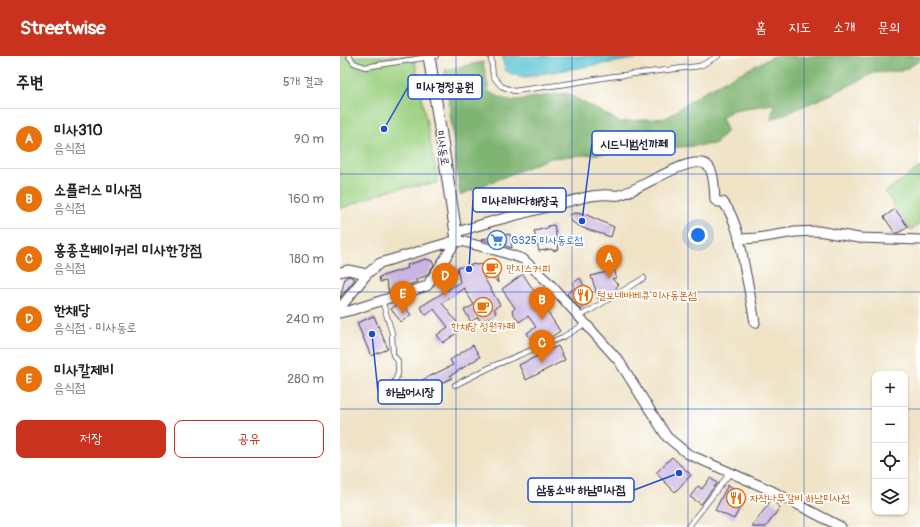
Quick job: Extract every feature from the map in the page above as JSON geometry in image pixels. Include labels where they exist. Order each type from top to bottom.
[{"type":"street","name":"미사동로","points":[[431,56],[457,236]]},
{"type":"street","points":[[340,308],[367,274],[380,263],[390,258],[457,236],[490,222],[586,197],[619,195],[636,189],[689,163],[699,162],[706,164],[710,169],[713,179],[715,200],[725,204],[739,239],[755,323]]},
{"type":"street","points":[[739,239],[758,238],[795,232],[818,231],[859,238],[920,240]]},
{"type":"street","points":[[340,313],[427,286],[457,236]]},
{"type":"street","points":[[457,236],[523,259],[549,283],[619,362],[667,437],[688,454],[730,474],[770,490],[841,527]]},
{"type":"street","points":[[340,272],[348,270],[367,274]]},
{"type":"lane","points":[[349,56],[354,62],[365,67],[431,56]]},
{"type":"lane","points":[[491,56],[493,76],[501,86],[514,91],[608,77],[700,66],[718,56]]},
{"type":"lane","points":[[455,385],[493,366],[563,337],[582,320],[644,278]]},
{"type":"lane","points":[[382,300],[392,333],[393,355],[398,361],[398,374],[392,389]]},
{"type":"lane","points":[[688,527],[730,474]]},
{"type":"green space","points":[[340,56],[414,56],[438,183],[390,190],[340,209]]},
{"type":"green space","points":[[774,56],[920,56],[920,61],[902,71],[874,73],[834,93],[771,120],[774,104],[733,110],[722,117],[727,130],[716,144],[550,158],[460,195],[445,70],[483,62],[489,92],[509,101],[566,93],[620,122],[666,118],[705,91]]},
{"type":"green space","points":[[920,167],[920,223],[911,230],[885,192]]},
{"type":"water","points":[[502,56],[653,56],[522,77],[505,70]]},
{"type":"building","points":[[895,209],[908,227],[898,233],[895,233],[884,217]]},
{"type":"building","points":[[575,213],[587,215],[614,227],[611,237],[583,228],[572,222],[569,215]]},
{"type":"building","points":[[554,225],[559,249],[553,251],[552,249],[539,251],[534,231]]},
{"type":"building","points":[[510,234],[512,248],[481,239]]},
{"type":"building","points":[[426,259],[432,261],[434,265],[426,276],[416,279],[417,282],[389,292],[386,281],[380,282],[379,277],[408,268],[407,265]]},
{"type":"building","points":[[495,263],[498,283],[489,272],[483,276],[500,305],[494,308],[496,313],[481,322],[478,317],[471,322],[464,310],[474,305],[464,288],[442,303],[462,329],[443,343],[437,335],[448,327],[434,309],[426,315],[420,307],[460,282],[457,268],[475,264]]},
{"type":"building","points":[[615,270],[616,278],[612,279],[618,285],[615,290],[599,300],[591,276]]},
{"type":"building","points":[[523,274],[560,331],[548,339],[545,340],[543,338],[534,344],[527,333],[536,327],[528,316],[519,322],[512,311],[515,308],[502,289]]},
{"type":"building","points":[[349,276],[355,279],[340,298],[345,278]]},
{"type":"building","points":[[580,278],[591,301],[581,310],[567,294],[575,287],[572,284]]},
{"type":"building","points":[[401,302],[411,315],[401,322],[391,309]]},
{"type":"building","points":[[374,316],[388,349],[371,356],[357,323]]},
{"type":"building","points":[[473,345],[480,357],[450,376],[452,378],[427,390],[422,380],[453,365],[450,360]]},
{"type":"building","points":[[558,346],[565,360],[526,380],[519,365]]},
{"type":"building","points":[[672,457],[691,475],[675,492],[656,473]]},
{"type":"building","points":[[710,478],[717,483],[701,504],[690,497],[698,486],[702,489]]},
{"type":"building","points":[[728,485],[746,495],[734,519],[715,510]]},
{"type":"building","points":[[771,500],[780,507],[766,527],[752,527]]},
{"type":"place","name":"미사경정공원","points":[[384,129]]},
{"type":"place","name":"시드니범선까페","points":[[582,221]]},
{"type":"place","name":"GS25 미사동로점","points":[[497,240]]},
{"type":"place","name":"만지스커피","points":[[492,268]]},
{"type":"place","name":"미사리바다해장국","points":[[469,269]]},
{"type":"place","name":"미사310","points":[[609,278]]},
{"type":"place","name":"털보네바베큐 미사동본점","points":[[583,295]]},
{"type":"place","name":"한채당","points":[[445,296]]},
{"type":"place","name":"한채당 정원카페","points":[[483,307]]},
{"type":"place","name":"미사칼제비","points":[[403,314]]},
{"type":"place","name":"소플러스 미사점","points":[[542,320]]},
{"type":"place","name":"하남어시장","points":[[372,334]]},
{"type":"place","name":"홍종흔베이커리 미사한강점","points":[[542,363]]},
{"type":"place","name":"삼동소바 하남미사점","points":[[679,473]]},
{"type":"place","name":"자작나무갈비 하남미사점","points":[[736,498]]}]
